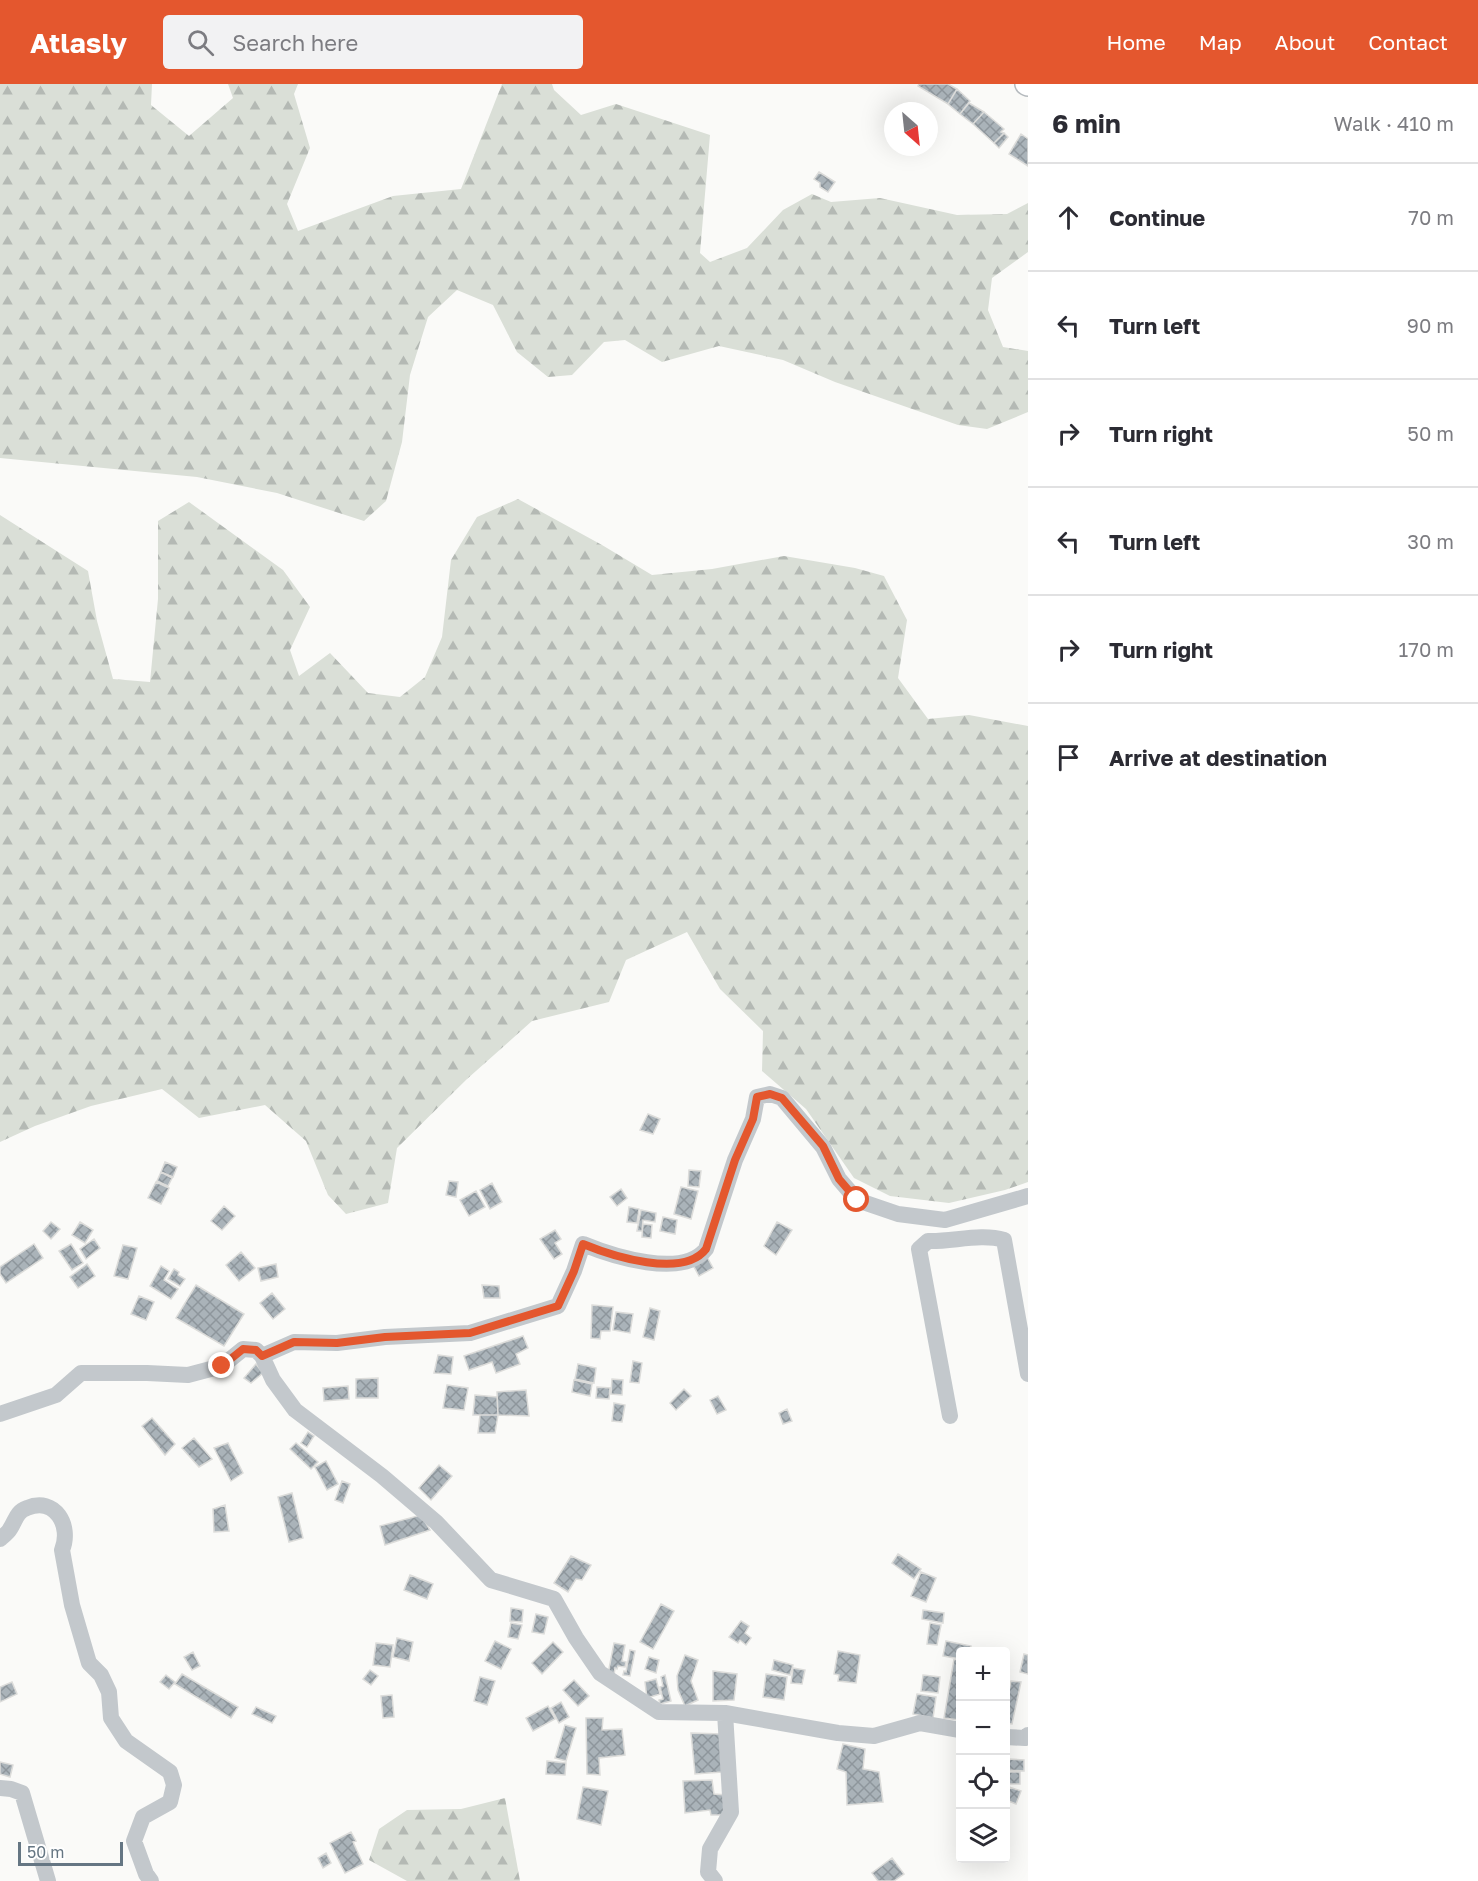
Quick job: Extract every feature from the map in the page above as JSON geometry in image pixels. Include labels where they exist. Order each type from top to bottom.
[{"type":"street","points":[[262,1356],[294,1342],[337,1343],[385,1337],[470,1333],[558,1306],[583,1244],[603,1252],[651,1263],[688,1262],[706,1249],[735,1160],[753,1119],[757,1097],[770,1094],[782,1098],[823,1146],[839,1179],[857,1200],[898,1214],[945,1220],[1028,1196]]},
{"type":"street","points":[[950,1416],[919,1249],[928,1241],[948,1242],[991,1236],[1004,1240],[1028,1374]]},
{"type":"street","points":[[0,1414],[56,1395],[81,1373],[147,1372],[188,1376],[222,1366],[243,1349],[256,1350],[262,1356],[273,1380],[296,1410],[382,1476],[436,1522],[491,1580],[555,1599],[576,1638],[600,1673],[659,1712],[725,1713],[838,1733],[874,1736],[920,1723],[956,1729]]},
{"type":"street","points":[[0,1539],[10,1529],[19,1513],[35,1506],[44,1506],[53,1510],[60,1515],[64,1523],[65,1541],[62,1550],[72,1605],[89,1663],[100,1675],[108,1692],[111,1718],[126,1741],[170,1772],[174,1785],[170,1802],[143,1817],[134,1841],[142,1864],[152,1881]]},
{"type":"street","points":[[716,1881],[708,1872],[710,1849],[731,1812],[725,1713]]},
{"type":"street","points":[[1010,1737],[1025,1738],[1028,1735]]},
{"type":"street","points":[[0,1788],[11,1788],[22,1792],[48,1881]]},
{"type":"green space","points":[[0,84],[152,84],[151,105],[189,136],[233,98],[228,84],[298,84],[294,94],[310,148],[287,204],[298,231],[393,196],[461,189],[502,84],[552,84],[554,90],[581,115],[616,104],[710,135],[700,253],[710,262],[747,248],[783,210],[812,194],[831,202],[880,198],[957,215],[1007,214],[1028,203],[1028,252],[992,278],[988,310],[1003,347],[1028,351],[1028,412],[987,429],[958,425],[835,382],[783,360],[719,346],[662,362],[625,340],[604,342],[572,375],[548,377],[517,352],[493,305],[457,290],[428,317],[410,375],[402,442],[386,501],[364,521],[277,493],[197,477],[0,458]]},
{"type":"green space","points":[[518,499],[652,575],[712,569],[784,556],[855,568],[884,576],[907,620],[898,678],[928,719],[969,715],[1028,726],[1028,1182],[1005,1190],[949,1203],[890,1196],[854,1178],[806,1109],[762,1071],[763,1031],[720,989],[687,932],[626,960],[609,1002],[532,1021],[467,1079],[397,1148],[388,1203],[346,1214],[328,1195],[306,1141],[265,1105],[199,1118],[162,1089],[91,1106],[35,1126],[0,1142],[0,515],[88,571],[97,621],[113,679],[150,682],[158,599],[158,521],[189,502],[283,570],[310,607],[290,650],[299,676],[330,653],[368,693],[400,697],[425,677],[442,637],[451,560],[477,517]]},
{"type":"green space","points":[[505,1798],[520,1881],[407,1881],[369,1860],[379,1829],[407,1810],[461,1809]]},
{"type":"building","points":[[919,84],[948,84],[957,89],[948,104],[918,86]]},
{"type":"building","points":[[957,89],[970,101],[960,114],[948,104]]},
{"type":"building","points":[[969,103],[984,112],[973,124],[960,114]]},
{"type":"building","points":[[984,112],[1004,129],[1001,132],[1004,133],[994,143],[973,124]]},
{"type":"building","points":[[1004,133],[1008,137],[999,148],[994,143]]},
{"type":"building","points":[[1021,134],[1028,139],[1028,166],[1009,154]]},
{"type":"building","points":[[819,172],[835,182],[828,192],[814,179]]},
{"type":"building","points":[[648,1114],[660,1119],[653,1134],[640,1130]]},
{"type":"building","points":[[165,1162],[177,1167],[173,1177],[161,1172]]},
{"type":"building","points":[[689,1170],[701,1171],[699,1187],[688,1186]]},
{"type":"building","points":[[161,1172],[172,1178],[168,1186],[157,1181]]},
{"type":"building","points":[[449,1181],[458,1182],[456,1197],[446,1195]]},
{"type":"building","points":[[156,1182],[169,1188],[161,1204],[148,1198]]},
{"type":"building","points":[[492,1183],[502,1202],[490,1209],[480,1190]]},
{"type":"building","points":[[681,1187],[698,1191],[691,1219],[674,1214]]},
{"type":"building","points":[[621,1189],[627,1198],[617,1206],[610,1197]]},
{"type":"building","points":[[476,1191],[485,1207],[469,1216],[460,1200]]},
{"type":"building","points":[[224,1206],[235,1216],[222,1230],[211,1221]]},
{"type":"building","points":[[629,1207],[639,1209],[637,1223],[627,1222]]},
{"type":"building","points":[[641,1210],[656,1213],[655,1222],[643,1220],[642,1231],[637,1231]]},
{"type":"building","points":[[663,1217],[677,1220],[675,1234],[660,1231]]},
{"type":"building","points":[[51,1222],[60,1229],[51,1239],[43,1231]]},
{"type":"building","points":[[80,1222],[93,1230],[85,1243],[72,1235]]},
{"type":"building","points":[[777,1222],[792,1230],[776,1255],[764,1246]]},
{"type":"building","points":[[643,1224],[652,1225],[651,1238],[642,1237]]},
{"type":"building","points":[[555,1230],[561,1239],[555,1243],[562,1254],[554,1259],[540,1239]]},
{"type":"building","points":[[94,1239],[100,1248],[86,1259],[80,1249]]},
{"type":"building","points":[[34,1244],[43,1258],[6,1283],[0,1274],[0,1267]]},
{"type":"building","points":[[71,1244],[83,1263],[72,1270],[59,1251]]},
{"type":"building","points":[[123,1245],[137,1248],[128,1279],[114,1276]]},
{"type":"building","points":[[241,1252],[255,1268],[239,1281],[226,1265]]},
{"type":"building","points":[[707,1257],[713,1268],[699,1276],[693,1265]]},
{"type":"building","points":[[87,1264],[95,1276],[78,1288],[70,1277]]},
{"type":"building","points":[[276,1264],[278,1277],[261,1281],[258,1268]]},
{"type":"building","points":[[161,1266],[169,1271],[164,1280],[178,1289],[171,1299],[150,1286]]},
{"type":"building","points":[[174,1269],[185,1279],[180,1286],[168,1279]]},
{"type":"building","points":[[196,1285],[244,1314],[224,1346],[176,1318]]},
{"type":"building","points":[[482,1285],[499,1286],[500,1298],[484,1298]]},
{"type":"building","points":[[272,1293],[285,1309],[273,1319],[260,1303]]},
{"type":"building","points":[[139,1296],[154,1302],[146,1320],[131,1314]]},
{"type":"building","points":[[592,1305],[613,1307],[610,1331],[601,1331],[600,1339],[591,1338]]},
{"type":"building","points":[[650,1308],[660,1311],[654,1340],[643,1337]]},
{"type":"building","points":[[616,1312],[633,1314],[630,1333],[613,1330]]},
{"type":"building","points":[[523,1336],[528,1348],[516,1354],[520,1364],[496,1373],[492,1362],[469,1370],[464,1356]]},
{"type":"building","points":[[438,1355],[453,1357],[451,1374],[434,1373]]},
{"type":"building","points":[[633,1361],[642,1363],[639,1383],[630,1382]]},
{"type":"building","points":[[256,1364],[263,1373],[251,1383],[244,1378]]},
{"type":"building","points":[[578,1364],[596,1368],[594,1383],[575,1379]]},
{"type":"building","points":[[378,1378],[378,1398],[356,1398],[356,1379]]},
{"type":"building","points":[[612,1379],[623,1380],[622,1395],[611,1394]]},
{"type":"building","points":[[574,1380],[592,1384],[590,1396],[572,1392]]},
{"type":"building","points":[[447,1385],[468,1388],[464,1410],[443,1408]]},
{"type":"building","points":[[348,1386],[349,1399],[324,1401],[323,1388]]},
{"type":"building","points":[[597,1387],[610,1388],[609,1399],[596,1398]]},
{"type":"building","points":[[684,1389],[691,1396],[676,1410],[670,1403]]},
{"type":"building","points":[[526,1390],[529,1416],[498,1415],[497,1392]]},
{"type":"building","points":[[475,1395],[497,1397],[498,1415],[473,1415]]},
{"type":"building","points":[[718,1396],[726,1410],[717,1414],[710,1400]]},
{"type":"building","points":[[614,1403],[625,1405],[622,1422],[612,1421]]},
{"type":"building","points":[[787,1409],[792,1421],[783,1424],[779,1413]]},
{"type":"building","points":[[480,1415],[498,1415],[495,1433],[478,1433]]},
{"type":"building","points":[[152,1418],[175,1444],[165,1455],[142,1426]]},
{"type":"building","points":[[308,1432],[314,1436],[307,1447],[301,1443]]},
{"type":"building","points":[[194,1438],[212,1459],[199,1467],[182,1448]]},
{"type":"building","points":[[228,1443],[243,1473],[231,1481],[214,1448]]},
{"type":"building","points":[[296,1443],[318,1462],[311,1469],[290,1449]]},
{"type":"building","points":[[326,1461],[338,1484],[327,1490],[315,1467]]},
{"type":"building","points":[[439,1465],[452,1476],[431,1500],[419,1488]]},
{"type":"building","points":[[342,1481],[350,1484],[343,1503],[335,1500]]},
{"type":"building","points":[[292,1493],[303,1538],[289,1542],[278,1497]]},
{"type":"building","points":[[225,1505],[229,1531],[214,1532],[213,1509]]},
{"type":"building","points":[[421,1515],[430,1530],[385,1545],[380,1526]]},
{"type":"building","points":[[898,1554],[921,1569],[914,1579],[892,1563]]},
{"type":"building","points":[[571,1556],[591,1565],[582,1580],[576,1579],[568,1592],[554,1583]]},
{"type":"building","points":[[921,1572],[936,1578],[926,1602],[911,1596]]},
{"type":"building","points":[[410,1575],[433,1584],[427,1599],[404,1590]]},
{"type":"building","points":[[661,1604],[674,1611],[653,1649],[640,1642]]},
{"type":"building","points":[[511,1608],[523,1610],[522,1622],[510,1621]]},
{"type":"building","points":[[923,1610],[944,1613],[943,1623],[922,1619]]},
{"type":"building","points":[[536,1614],[548,1617],[544,1634],[532,1632]]},
{"type":"building","points":[[741,1621],[749,1626],[745,1633],[751,1638],[746,1645],[740,1640],[738,1643],[729,1637]]},
{"type":"building","points":[[511,1623],[522,1625],[518,1639],[508,1637]]},
{"type":"building","points":[[930,1623],[941,1625],[937,1645],[927,1644]]},
{"type":"building","points":[[397,1638],[413,1642],[409,1661],[393,1657]]},
{"type":"building","points":[[495,1641],[511,1649],[501,1669],[485,1661]]},
{"type":"building","points":[[946,1641],[971,1646],[956,1647],[956,1658],[943,1656]]},
{"type":"building","points":[[553,1642],[563,1652],[542,1674],[532,1663]]},
{"type":"building","points":[[376,1643],[393,1645],[390,1667],[373,1665]]},
{"type":"building","points":[[614,1643],[625,1645],[622,1661],[626,1662],[625,1667],[615,1668],[614,1675],[608,1674]]},
{"type":"building","points":[[630,1650],[635,1651],[630,1676],[623,1675],[624,1671],[626,1672]]},
{"type":"building","points":[[838,1651],[860,1655],[856,1683],[838,1681],[839,1675],[834,1674]]},
{"type":"building","points":[[193,1652],[200,1666],[192,1670],[184,1657]]},
{"type":"building","points":[[1024,1654],[1028,1655],[1028,1674],[1020,1672]]},
{"type":"building","points":[[685,1655],[698,1660],[691,1681],[698,1700],[685,1706],[678,1690],[677,1676]]},
{"type":"building","points":[[649,1657],[659,1660],[656,1673],[645,1669]]},
{"type":"building","points":[[954,1659],[956,1660],[956,1720],[944,1718]]},
{"type":"building","points":[[774,1660],[793,1665],[790,1675],[772,1670]]},
{"type":"building","points":[[793,1668],[805,1670],[802,1684],[791,1683]]},
{"type":"building","points":[[370,1670],[378,1676],[371,1685],[363,1679]]},
{"type":"building","points":[[713,1671],[737,1674],[734,1700],[713,1701]]},
{"type":"building","points":[[182,1674],[238,1707],[231,1718],[175,1684]]},
{"type":"building","points":[[766,1674],[787,1677],[784,1700],[763,1697]]},
{"type":"building","points":[[166,1675],[175,1682],[169,1689],[160,1682]]},
{"type":"building","points":[[665,1675],[671,1701],[660,1704],[659,1700],[663,1699],[660,1687],[663,1686],[661,1677]]},
{"type":"building","points":[[923,1675],[940,1677],[938,1693],[921,1691]]},
{"type":"building","points":[[480,1677],[495,1681],[487,1705],[474,1701]]},
{"type":"building","points":[[656,1679],[660,1694],[647,1698],[645,1682]]},
{"type":"building","points":[[574,1680],[589,1696],[578,1706],[563,1690]]},
{"type":"building","points":[[1011,1681],[1021,1682],[1012,1724],[1010,1724]]},
{"type":"building","points":[[12,1682],[17,1694],[0,1702],[0,1687]]},
{"type":"building","points":[[917,1694],[936,1697],[933,1718],[913,1714]]},
{"type":"building","points":[[392,1695],[394,1717],[383,1718],[381,1696]]},
{"type":"building","points":[[561,1702],[569,1717],[559,1723],[551,1708]]},
{"type":"building","points":[[548,1706],[555,1719],[533,1731],[526,1718]]},
{"type":"building","points":[[256,1707],[276,1716],[272,1723],[252,1714]]},
{"type":"building","points":[[586,1718],[603,1718],[602,1730],[622,1729],[625,1755],[599,1758],[600,1775],[587,1774]]},
{"type":"building","points":[[565,1725],[576,1728],[566,1761],[555,1758]]},
{"type":"building","points":[[691,1733],[721,1734],[722,1772],[695,1774]]},
{"type":"building","points":[[843,1744],[865,1749],[863,1769],[879,1772],[883,1802],[847,1805],[846,1772],[837,1769]]},
{"type":"building","points":[[1010,1759],[1024,1760],[1024,1771],[1010,1770]]},
{"type":"building","points":[[547,1761],[566,1763],[565,1775],[546,1774]]},
{"type":"building","points":[[0,1762],[13,1765],[10,1777],[0,1774]]},
{"type":"building","points":[[1010,1772],[1020,1772],[1020,1784],[1010,1784]]},
{"type":"building","points":[[712,1780],[714,1794],[726,1795],[726,1815],[711,1815],[710,1810],[685,1813],[683,1781]]},
{"type":"building","points":[[583,1787],[608,1791],[601,1825],[577,1819]]},
{"type":"building","points":[[1010,1787],[1021,1791],[1016,1804],[1010,1802]]},
{"type":"building","points":[[351,1832],[363,1864],[345,1873],[330,1843]]},
{"type":"building","points":[[326,1853],[331,1863],[323,1868],[318,1858]]},
{"type":"building","points":[[892,1858],[904,1874],[894,1881],[878,1881],[872,1873]]},
{"type":"route","points":[[222,1366],[243,1349],[256,1350],[262,1356],[294,1342],[337,1343],[385,1337],[470,1333],[558,1306],[583,1244],[603,1252],[651,1263],[688,1262],[706,1249],[735,1160],[753,1119],[757,1097],[770,1094],[782,1098],[823,1146],[839,1179],[857,1200]]}]
